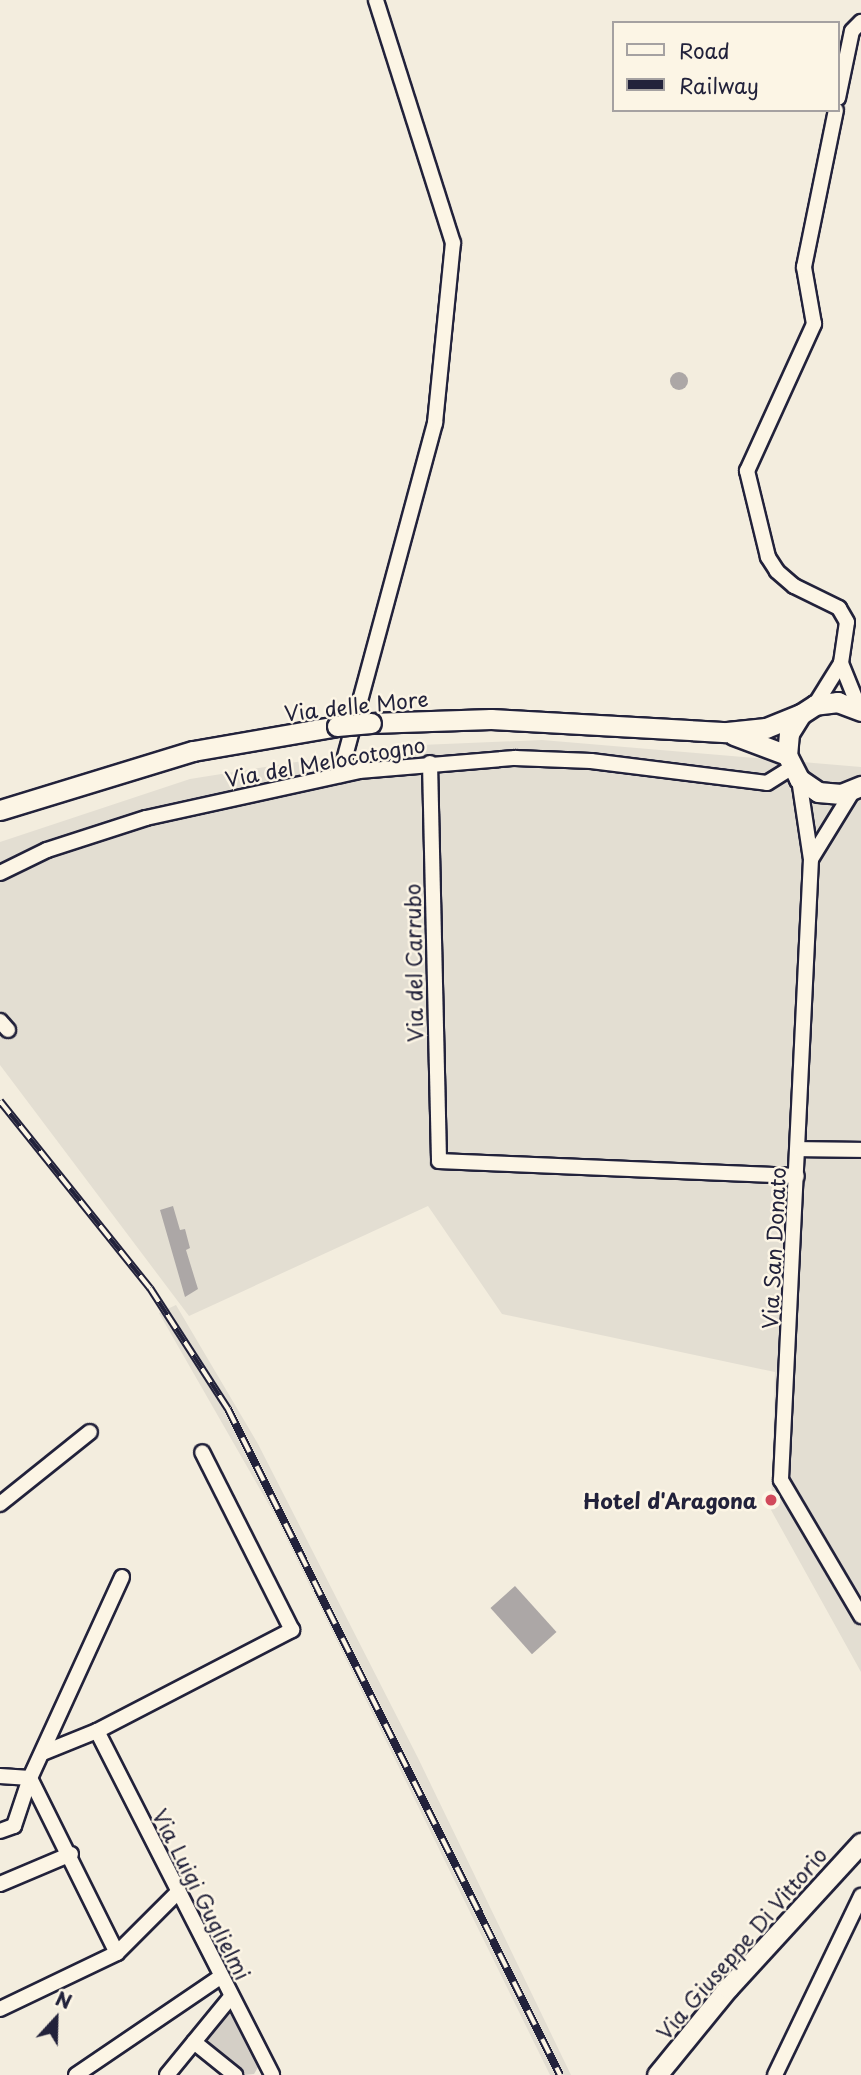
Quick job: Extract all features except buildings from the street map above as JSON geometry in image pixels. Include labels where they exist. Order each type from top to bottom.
[{"type":"main road","points":[[727,732],[766,728],[808,710],[838,702],[860,710]]},
{"type":"main road","points":[[792,767],[789,733],[808,710]]},
{"type":"main road","name":"Via delle More","points":[[0,810],[193,751],[337,726],[491,719],[727,732]]},
{"type":"main road","points":[[727,732],[792,767],[818,792],[841,794],[857,787]]},
{"type":"main road","name":"Via Giuseppe Di Vittorio","points":[[657,2075],[728,1988],[861,1843]]},
{"type":"street","points":[[340,775],[435,423],[453,243],[376,0]]},
{"type":"street","points":[[840,88],[852,31],[861,22]]},
{"type":"street","points":[[808,710],[841,663],[847,622],[839,608],[794,586],[777,571],[768,557],[747,471],[814,324],[804,267],[836,112]]},
{"type":"street","points":[[841,663],[860,710]]},
{"type":"street","name":"Via del Melocotogno","points":[[0,873],[47,850],[146,818],[340,775],[429,763],[515,758],[591,761],[767,783],[792,767]]},
{"type":"street","name":"Via del Carrubo","points":[[429,763],[439,1161],[797,1176]]},
{"type":"street","name":"Via San Donato","points":[[792,767],[811,859],[781,1480],[861,1616]]},
{"type":"street","points":[[811,859],[857,787]]},
{"type":"street","points":[[798,1149],[861,1150]]},
{"type":"street","points":[[0,1504],[90,1432]]},
{"type":"street","points":[[45,1752],[97,1731],[292,1630],[202,1452]]},
{"type":"street","points":[[0,1831],[14,1826],[30,1778],[45,1752],[122,1577]]},
{"type":"street","name":"Via Luigi Guglielmi","points":[[97,1731],[265,2071]]},
{"type":"street","points":[[0,1776],[30,1778]]},
{"type":"street","points":[[30,1778],[71,1854],[117,1953]]},
{"type":"street","points":[[0,1884],[71,1854]]},
{"type":"street","points":[[0,2009],[117,1953],[177,1893]]},
{"type":"street","points":[[775,2075],[861,1896]]},
{"type":"street","points":[[79,2074],[220,1977]]},
{"type":"street","points":[[167,2075],[230,1998]]},
{"type":"street","points":[[194,2042],[235,2075]]},
{"type":"shaded area","points":[[679,372],[685,375],[688,381],[685,387],[679,390],[673,387],[670,381],[673,375]]},
{"type":"shaded area","points":[[542,740],[861,767],[861,1672],[771,1510],[775,1372],[502,1314],[428,1206],[189,1316],[0,1065],[0,842],[190,779],[397,746]]},
{"type":"shaded area","points":[[173,1206],[180,1230],[185,1229],[190,1248],[186,1250],[198,1289],[185,1297],[160,1210]]},
{"type":"shaded area","points":[[176,1305],[258,1444],[418,1758],[571,2075],[550,2075],[276,1517],[159,1313]]},
{"type":"shaded area","points":[[515,1586],[556,1632],[532,1654],[490,1608]]},
{"type":"shaded area","points":[[229,2012],[260,2064],[254,2074],[244,2075],[207,2040]]},
{"type":"railway","points":[[0,1101],[150,1288],[228,1409],[560,2075]]},
{"type":"place","name":"Hotel d'Aragona","points":[[771,1500]]}]
